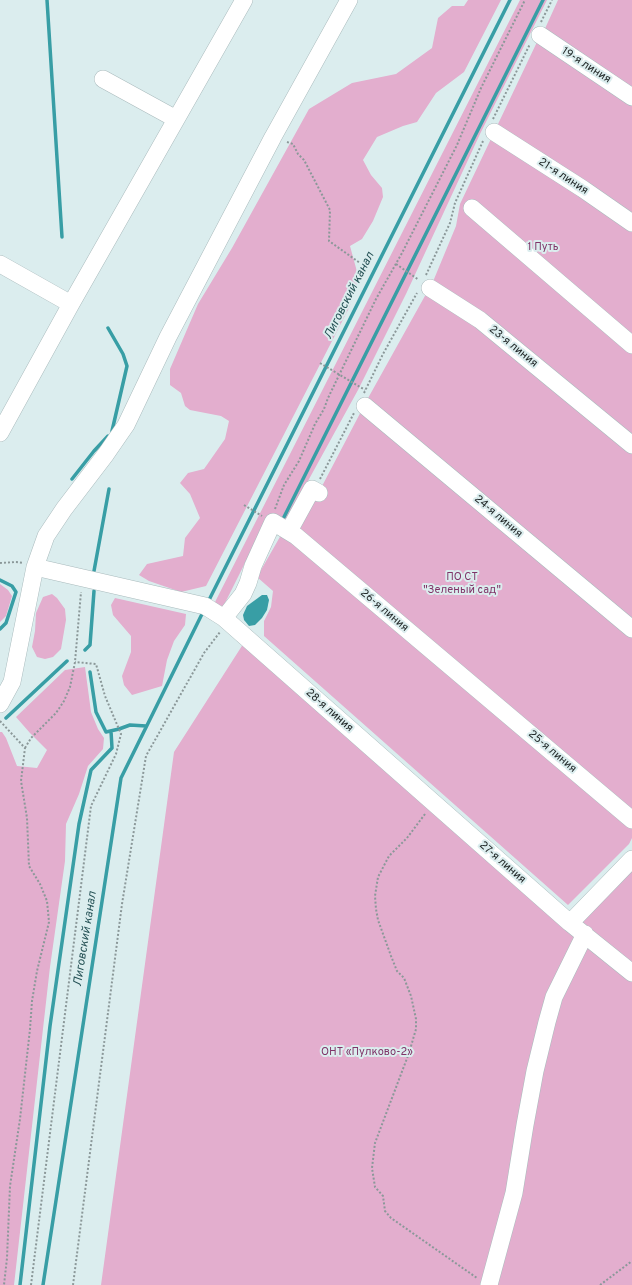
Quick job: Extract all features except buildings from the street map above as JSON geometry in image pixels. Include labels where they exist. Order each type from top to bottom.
[{"type":"street","points":[[0,433],[71,304],[244,0]]},
{"type":"street","points":[[0,704],[12,682],[35,566],[46,536],[126,425],[168,337],[273,136],[349,0]]},
{"type":"street","name":"19-я линия","points":[[537,34],[632,97]]},
{"type":"street","points":[[103,79],[176,119]]},
{"type":"street","name":"21-я линия","points":[[490,130],[583,189],[632,223]]},
{"type":"street","points":[[472,208],[632,345]]},
{"type":"street","points":[[0,264],[71,304]]},
{"type":"street","name":"23-я линия","points":[[423,283],[480,320],[632,445]]},
{"type":"street","name":"24-я линия","points":[[362,400],[632,629]]},
{"type":"street","points":[[292,534],[316,491]]},
{"type":"street","points":[[224,618],[243,594],[248,583],[268,519]]},
{"type":"street","name":"26-я линия","points":[[268,519],[292,534],[472,685]]},
{"type":"street","name":"28-я линия","points":[[35,566],[205,606],[224,618],[434,803]]},
{"type":"street","name":"25-я линия","points":[[472,685],[632,820]]},
{"type":"street","name":"27-я линия","points":[[434,803],[570,923],[632,973]]},
{"type":"street","points":[[570,923],[632,859]]},
{"type":"street","points":[[485,1283],[514,1193],[535,1071],[552,1003],[585,934]]},
{"type":"path","points":[[244,505],[268,519],[273,514],[284,485],[299,461],[315,424],[320,419],[376,299],[396,264],[457,145],[481,88],[525,0]]},
{"type":"path","points":[[316,491],[318,483],[362,400],[383,354],[423,283],[450,223],[454,203],[537,34],[552,0]]},
{"type":"path","points":[[273,136],[294,144],[298,154],[304,160],[310,171],[330,210],[329,241],[360,263]]},
{"type":"path","points":[[396,264],[423,283]]},
{"type":"path","points":[[320,363],[359,387],[362,400]]},
{"type":"path","points":[[0,563],[16,562],[35,566]]},
{"type":"path","points":[[4,1285],[10,1186],[20,1119],[32,1001],[37,971],[49,922],[47,901],[40,884],[29,866],[29,834],[21,781],[25,748],[31,738],[43,727],[64,701],[70,687],[75,662],[83,578]]},
{"type":"path","points":[[73,1285],[122,904],[146,756],[204,653],[222,630],[224,618]]},
{"type":"path","points":[[31,1285],[91,806],[116,754],[121,734],[105,696],[96,664],[75,662]]},
{"type":"path","points":[[0,721],[25,748]]},
{"type":"path","points":[[434,803],[407,838],[389,856],[378,877],[375,896],[378,920],[397,971],[404,978],[411,996],[416,1019],[416,1029],[409,1054],[375,1143],[372,1168],[375,1187],[383,1196],[385,1211],[391,1218],[485,1283]]},
{"type":"path","points":[[600,1285],[632,1261]]},
{"type":"green space","points":[[468,0],[501,0],[464,72],[436,93],[417,122],[377,137],[363,160],[371,175],[382,188],[383,197],[373,221],[362,239],[350,246],[359,279],[349,308],[206,586],[181,592],[149,581],[139,575],[147,564],[183,556],[185,538],[200,518],[190,494],[180,483],[188,473],[204,469],[225,439],[229,421],[221,416],[190,410],[185,406],[181,393],[170,385],[170,369],[198,304],[232,248],[309,109],[352,83],[396,74],[432,48],[438,18],[452,6],[464,6]]},
{"type":"green space","points":[[520,0],[547,0],[480,134],[406,294],[358,390],[286,521],[268,517],[222,609],[213,606]]},
{"type":"green space","points":[[558,0],[632,0],[632,93],[543,33]]},
{"type":"green space","name":"1 Путь","points":[[537,42],[632,106],[632,441],[432,284],[456,226],[460,204]]},
{"type":"green space","name":"ПО СТ \"Зеленый сад\"","points":[[426,294],[478,327],[632,454],[632,838],[629,844],[568,905],[264,636],[264,621],[271,607],[273,591],[257,577],[281,535],[296,536],[367,400]]},
{"type":"green space","points":[[0,584],[8,590],[12,596],[6,616],[0,622]]},
{"type":"green space","points":[[52,594],[65,609],[66,620],[61,649],[53,657],[45,659],[37,657],[32,647],[36,613],[43,597]]},
{"type":"green space","points":[[115,598],[186,614],[185,625],[174,641],[167,660],[162,686],[132,695],[124,685],[122,676],[131,652],[131,636],[113,615],[111,605]]},
{"type":"green space","name":"ОНТ «Пулково-2»","points":[[247,638],[570,923],[632,859],[632,1285],[101,1285],[174,752]]},
{"type":"green space","points":[[85,667],[91,712],[98,729],[104,738],[103,749],[88,766],[79,794],[66,824],[65,861],[50,967],[14,1285],[0,1285],[0,732],[2,732],[6,738],[17,766],[37,768],[47,750],[16,717],[65,670]]},
{"type":"water","points":[[262,595],[267,595],[269,600],[267,610],[255,625],[249,626],[244,620],[243,615],[247,606]]},
{"type":"waterway","points":[[47,0],[62,237]]},
{"type":"waterway","name":"Лиговский канал","points":[[208,602],[510,0]]},
{"type":"waterway","points":[[284,517],[543,0]]},
{"type":"waterway","points":[[108,328],[123,354],[127,366],[112,431]]},
{"type":"waterway","points":[[72,479],[108,436]]},
{"type":"waterway","points":[[94,571],[109,489]]},
{"type":"waterway","points":[[0,580],[12,586],[16,592],[6,623],[0,629]]},
{"type":"waterway","points":[[85,650],[90,645],[94,591]]},
{"type":"waterway","name":"Лиговский канал","points":[[43,1285],[121,778],[203,612]]},
{"type":"waterway","points":[[6,718],[67,661]]},
{"type":"waterway","points":[[90,672],[96,712],[106,732],[130,725],[146,726]]},
{"type":"waterway","points":[[20,1285],[50,1026],[79,824],[91,770],[112,748],[111,731]]}]
